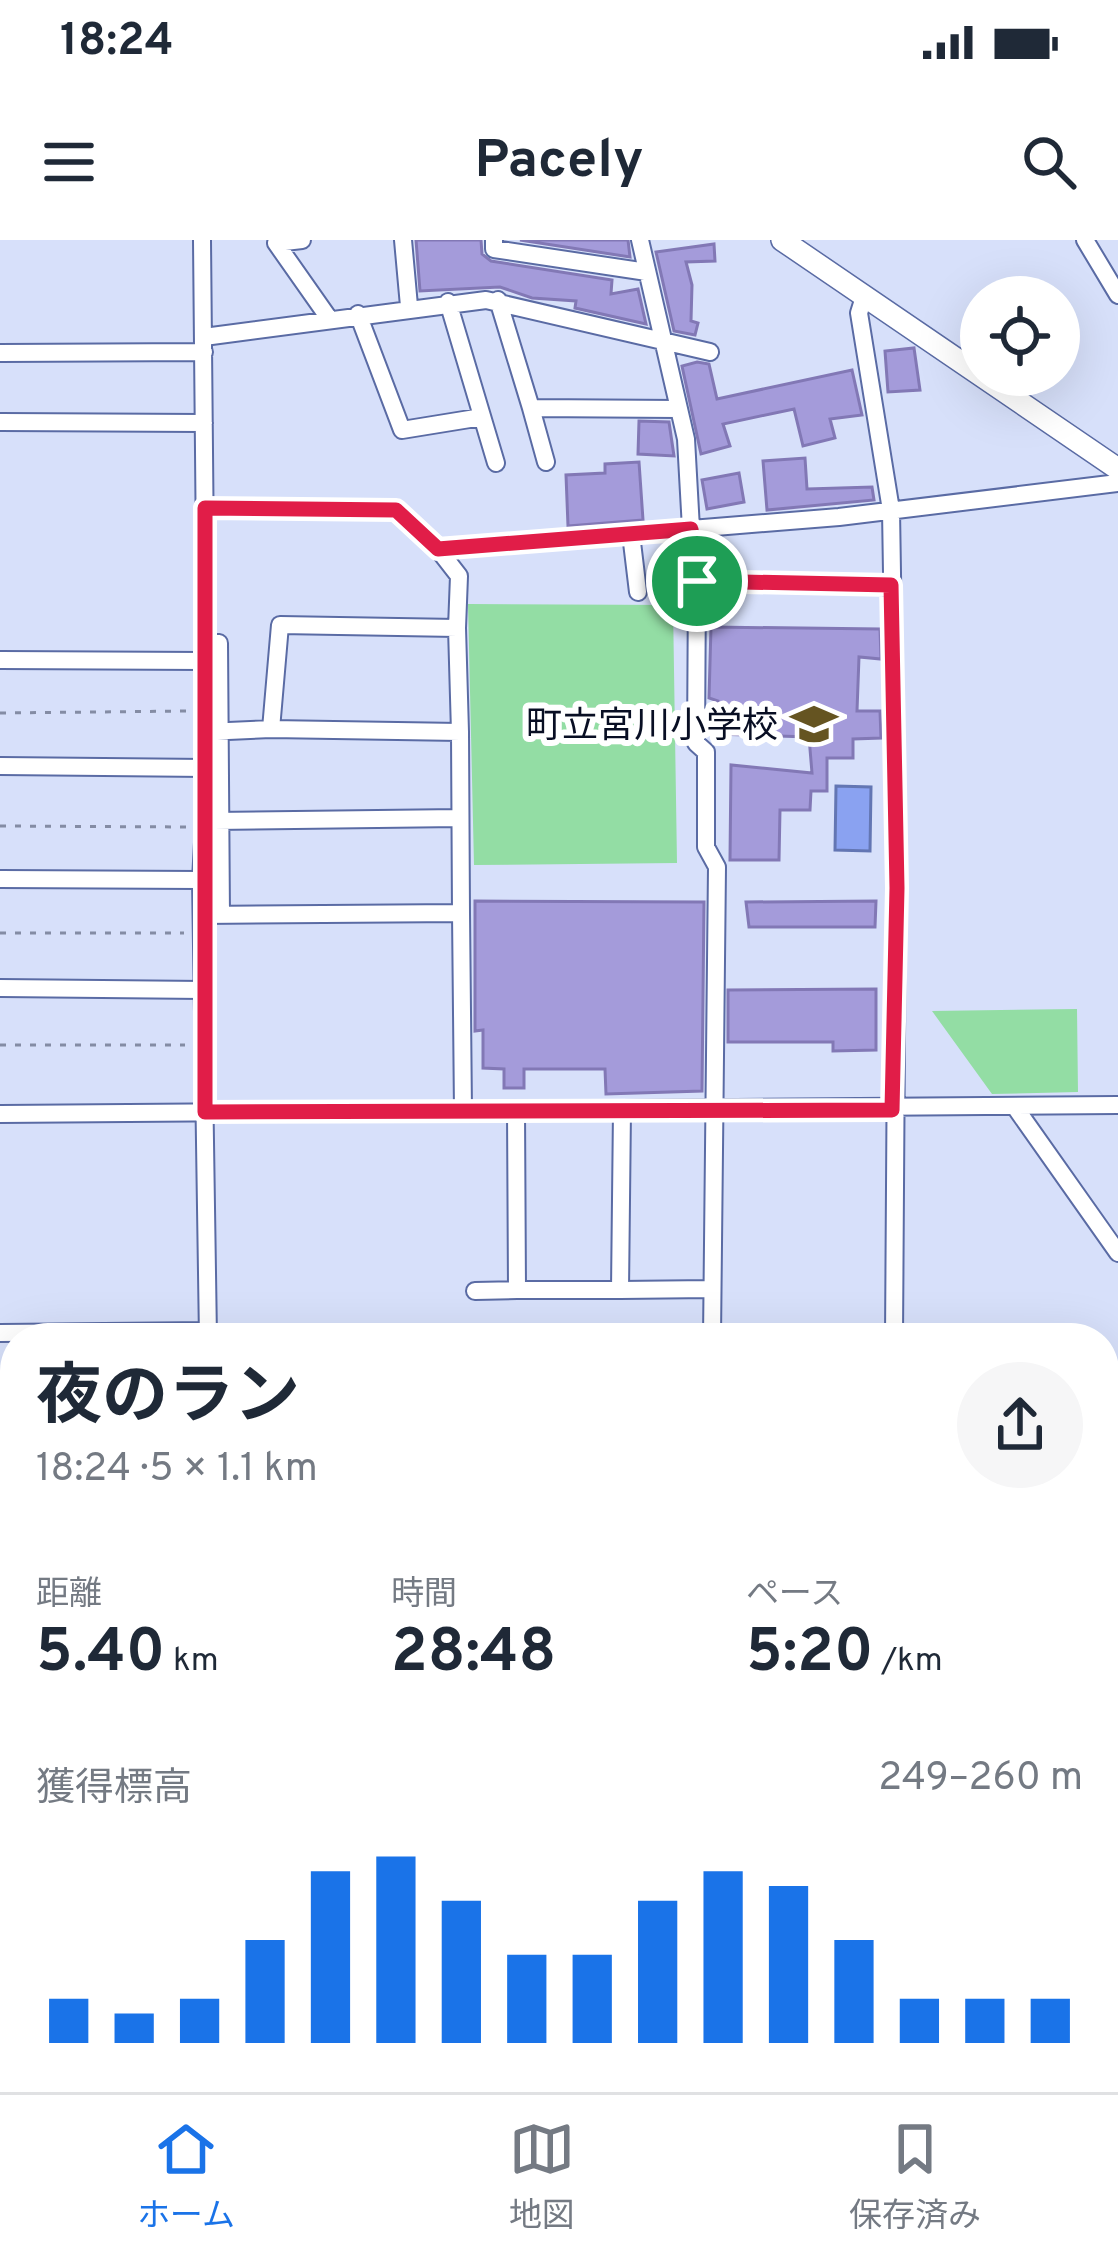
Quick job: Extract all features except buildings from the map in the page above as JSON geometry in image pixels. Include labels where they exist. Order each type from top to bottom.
[{"type":"main road","points":[[782,240],[1118,469]]},
{"type":"street","points":[[202,240],[206,710],[213,731],[207,768],[221,915]]},
{"type":"street","points":[[274,241],[302,240]]},
{"type":"street","points":[[403,240],[410,306]]},
{"type":"street","points":[[494,240],[494,248],[647,272]]},
{"type":"street","points":[[640,240],[679,409],[697,581],[696,743],[706,752],[706,848],[717,867],[712,1323]]},
{"type":"street","points":[[1084,240],[1118,295]]},
{"type":"street","points":[[274,241],[328,317]]},
{"type":"street","points":[[865,297],[859,313],[891,510],[897,888],[894,1323]]},
{"type":"street","points":[[0,353],[204,344],[328,317],[448,302],[498,301],[710,352]]},
{"type":"street","points":[[498,301],[546,462]]},
{"type":"street","points":[[448,302],[496,463]]},
{"type":"street","points":[[358,314],[402,430],[482,417]]},
{"type":"street","points":[[531,408],[679,409]]},
{"type":"street","points":[[0,422],[205,423]]},
{"type":"street","points":[[438,549],[891,510],[1118,483]]},
{"type":"street","points":[[205,508],[396,510],[459,576],[463,1111]]},
{"type":"street","points":[[631,534],[638,592]]},
{"type":"street","points":[[697,581],[891,585]]},
{"type":"street","points":[[271,729],[280,625],[457,628]]},
{"type":"street","points":[[0,660],[205,651],[219,643],[210,823],[201,880],[208,1323]]},
{"type":"street","points":[[213,731],[460,732]]},
{"type":"street","points":[[0,766],[207,768]]},
{"type":"street","points":[[210,823],[459,818]]},
{"type":"street","points":[[0,878],[201,880]]},
{"type":"street","points":[[202,924],[221,915],[460,913]]},
{"type":"street","points":[[0,988],[204,991]]},
{"type":"street","points":[[0,1114],[1118,1106]]},
{"type":"street","points":[[1015,1107],[1118,1253]]},
{"type":"street","points":[[516,1110],[517,1290]]},
{"type":"street","points":[[620,1290],[622,1110]]},
{"type":"street","points":[[475,1291],[711,1289]]},
{"type":"path","points":[[0,713],[206,710]]},
{"type":"path","points":[[0,826],[210,823]]},
{"type":"path","points":[[0,933],[202,924]]},
{"type":"path","points":[[0,1045],[205,1045]]},
{"type":"green space","points":[[468,604],[673,605],[677,863],[474,865]]},
{"type":"green space","points":[[1077,1009],[1078,1092],[992,1094],[932,1011]]},
{"type":"water","points":[[836,786],[871,787],[870,851],[835,850]]},
{"type":"place","name":"町立宮川小学校","points":[[814,724]]},
{"type":"route","points":[[205,508],[396,510],[438,549],[691,529],[697,581],[891,585],[897,888],[892,1110],[205,1112],[201,880],[207,768],[205,508]]}]
